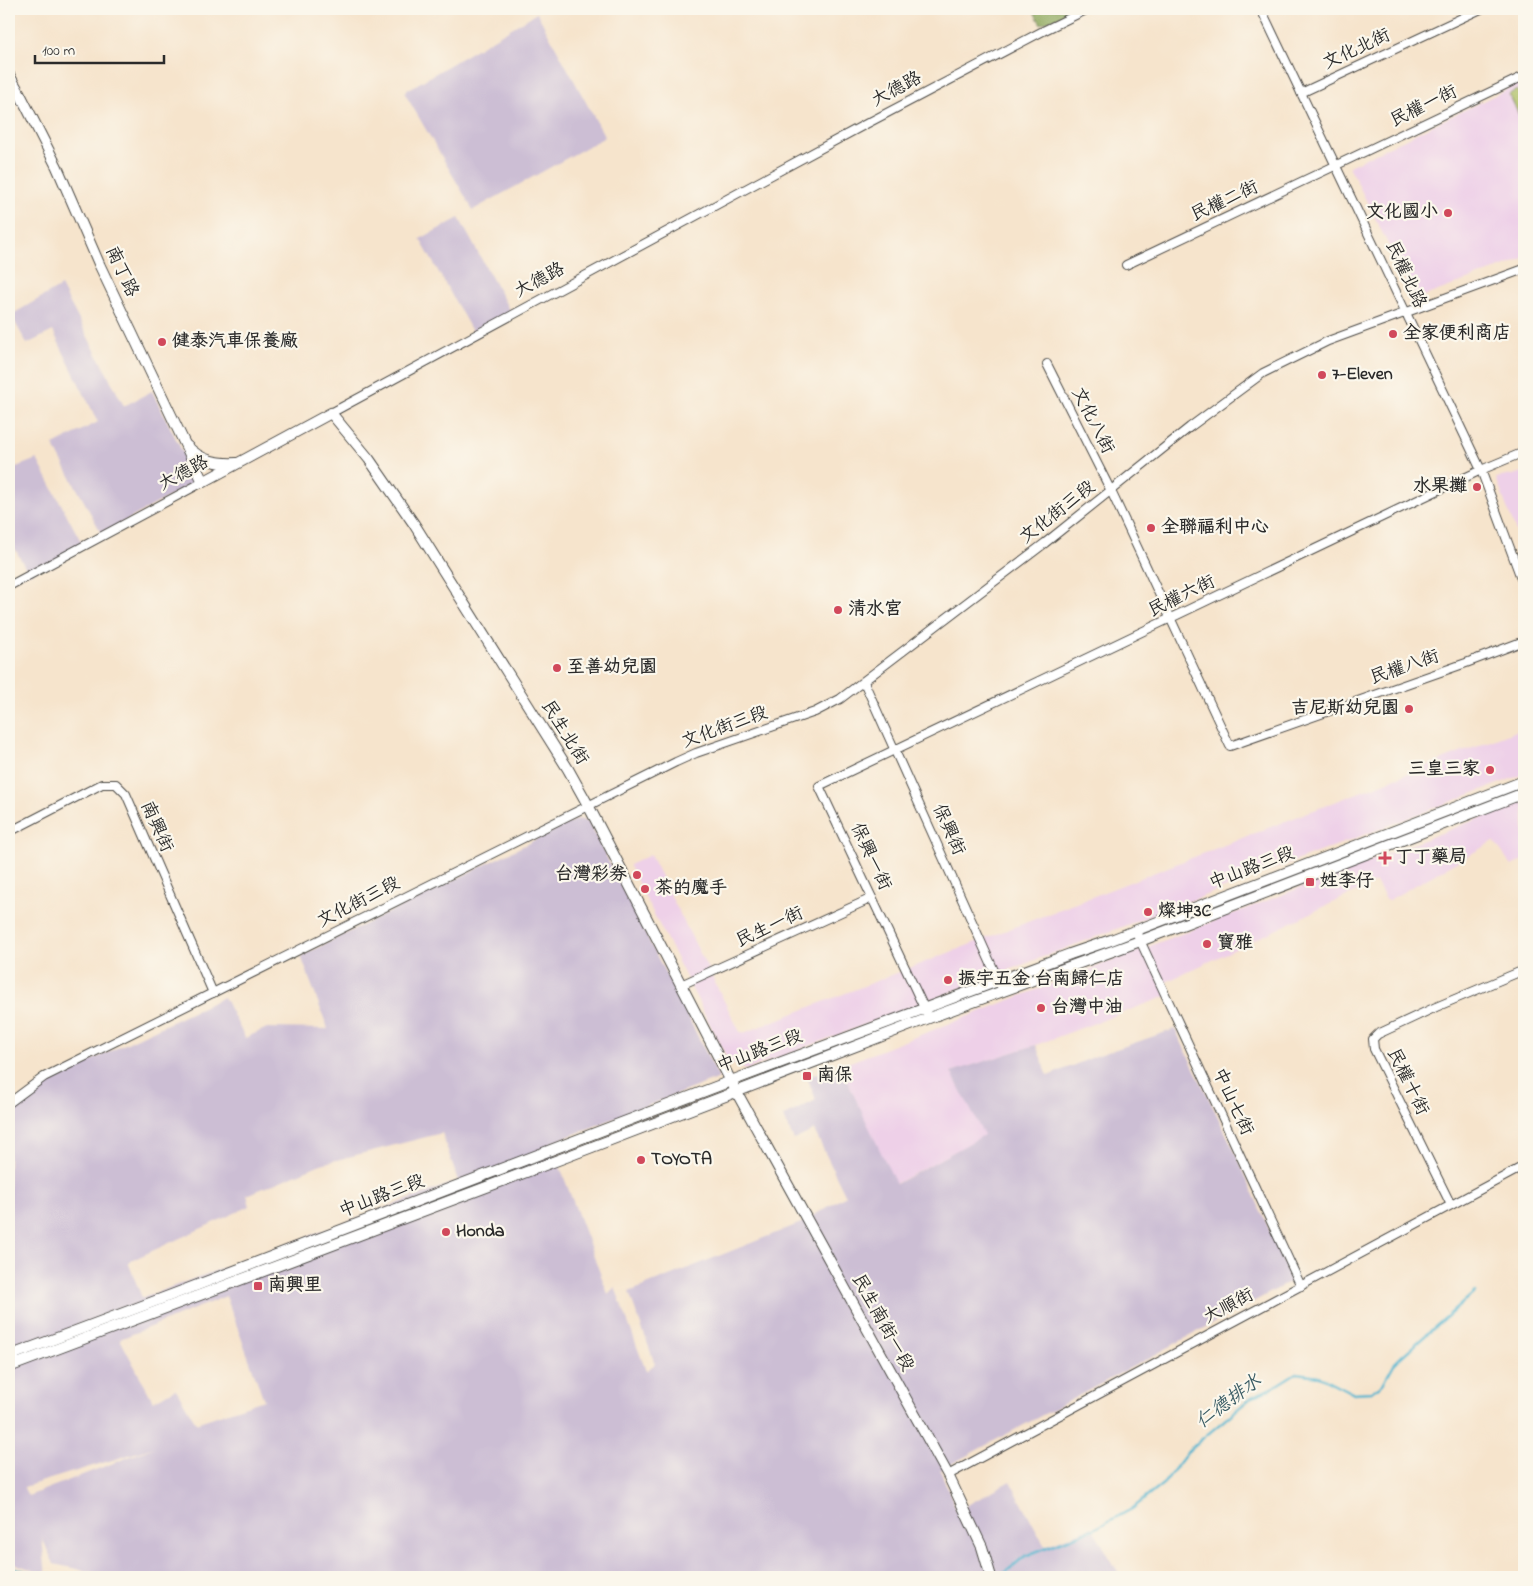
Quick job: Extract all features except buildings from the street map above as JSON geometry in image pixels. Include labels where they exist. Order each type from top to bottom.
[{"type":"main road","name":"南丁路","points":[[9,75],[56,167],[104,275],[181,440],[203,482]]},
{"type":"main road","name":"大德路","points":[[203,482],[331,412]]},
{"type":"main road","name":"民生北街","points":[[331,412],[369,459],[414,524],[568,769],[736,1091]]},
{"type":"main road","points":[[181,440],[193,452],[207,460],[226,464],[238,463]]},
{"type":"main road","name":"中山路三段","points":[[12,1360],[731,1081],[1135,931],[1524,781]]},
{"type":"main road","name":"中山路三段","points":[[12,1360],[566,1157],[736,1091],[1140,941],[1524,793]]},
{"type":"main road","name":"民生南街一段","points":[[736,1091],[948,1475],[982,1547],[990,1576]]},
{"type":"street","name":"大德路","points":[[331,412],[866,124],[1088,9]]},
{"type":"street","name":"民權北路","points":[[1260,9],[1481,470],[1524,586]]},
{"type":"street","name":"文化北街","points":[[1301,93],[1481,9]]},
{"type":"street","name":"民權一街","points":[[1336,166],[1524,76]]},
{"type":"street","name":"民權二街","points":[[1126,265],[1336,166]]},
{"type":"street","name":"文化街三段","points":[[9,1103],[44,1077],[696,753],[828,706],[864,682],[1111,491],[1190,427],[1263,373],[1328,341],[1524,271]]},
{"type":"street","name":"文化八街","points":[[1047,364],[1111,491],[1170,619]]},
{"type":"street","name":"民權六街","points":[[896,750],[1481,470],[1524,452]]},
{"type":"street","name":"大德路","points":[[9,586],[203,482]]},
{"type":"street","name":"民權八街","points":[[1170,619],[1230,746],[1524,641]]},
{"type":"street","name":"保興街","points":[[864,682],[1003,991]]},
{"type":"street","name":"保興一街","points":[[896,750],[819,786],[930,1018]]},
{"type":"street","name":"南興街","points":[[9,832],[102,784],[116,784],[126,794],[214,993]]},
{"type":"street","name":"民生一街","points":[[681,985],[872,898]]},
{"type":"street","name":"中山七街","points":[[1135,931],[1301,1286]]},
{"type":"street","name":"民權十街","points":[[1451,1205],[1374,1049],[1372,1039],[1378,1034],[1436,1007],[1524,970]]},
{"type":"street","name":"大順街","points":[[948,1475],[1524,1166]]},
{"type":"street","points":[[9,1344],[12,1360]]},
{"type":"shaded area","points":[[537,13],[605,137],[473,210],[404,92]]},
{"type":"shaded area","name":"文化國小","points":[[1524,81],[1524,259],[1419,298],[1413,294],[1349,166]]},
{"type":"shaded area","points":[[459,218],[511,313],[473,333],[420,239]]},
{"type":"shaded area","points":[[61,286],[124,406],[152,391],[197,481],[102,534],[53,445],[98,422],[53,331],[27,344],[11,315]]},
{"type":"shaded area","points":[[37,459],[84,547],[29,574],[9,538],[9,465],[11,469]]},
{"type":"shaded area","points":[[1524,473],[1524,553],[1496,478]]},
{"type":"shaded area","points":[[1524,728],[1524,774],[746,1070],[729,1062],[629,865],[650,855],[741,1034]]},
{"type":"shaded area","points":[[1524,801],[1524,859],[1512,866],[1494,841],[1387,901],[1376,882],[1164,983],[1170,995],[1036,1045],[951,1072],[985,1135],[895,1184],[840,1066]]},
{"type":"shaded area","points":[[577,819],[588,821],[719,1078],[551,1143],[608,1294],[615,1287],[646,1371],[655,1364],[629,1292],[801,1223],[846,1196],[814,1130],[794,1140],[783,1117],[816,1100],[807,1077],[840,1066],[896,1184],[984,1135],[951,1072],[1036,1045],[1048,1076],[1096,1056],[1175,1029],[1234,1150],[1292,1281],[940,1470],[957,1511],[1010,1481],[1045,1546],[1092,1527],[1121,1577],[114,1577],[54,1564],[42,1538],[46,1575],[11,1562],[9,1563],[9,1110],[30,1094],[98,1057],[224,997],[245,1038],[267,1028],[328,1029],[301,956]],"holes":[[[442,1133],[458,1181],[142,1298],[128,1262],[250,1206],[247,1195],[321,1164]],[[226,1296],[264,1400],[196,1423],[176,1389],[153,1401],[120,1339]],[[155,1447],[28,1496],[24,1487]]]},
{"type":"green space","points":[[1032,9],[1070,9],[1072,12],[1041,24]]},
{"type":"green space","points":[[1517,90],[1521,98],[1524,94],[1524,126],[1509,94]]},
{"type":"waterway","name":"仁德排水","points":[[997,1577],[1025,1556],[1096,1528],[1132,1509],[1164,1483],[1190,1449],[1252,1397],[1272,1388],[1296,1373],[1319,1376],[1352,1393],[1371,1392],[1383,1384],[1394,1364],[1402,1356],[1475,1292]]},
{"type":"waterway","name":"仁德排水","points":[[9,1567],[43,1577]]},
{"type":"place","name":"文化國小","points":[[1448,213]]},
{"type":"place","name":"全家便利商店","points":[[1393,334]]},
{"type":"place","name":"健泰汽車保養廠","points":[[162,342]]},
{"type":"place","name":"7-Eleven","points":[[1322,375]]},
{"type":"place","name":"水果攤","points":[[1477,487]]},
{"type":"place","name":"全聯福利中心","points":[[1151,528]]},
{"type":"place","name":"清水宮","points":[[838,610]]},
{"type":"place","name":"至善幼兒園","points":[[557,668]]},
{"type":"place","name":"吉尼斯幼兒園","points":[[1409,709]]},
{"type":"place","name":"三皇三家","points":[[1490,770]]},
{"type":"place","name":"丁丁藥局","points":[[1385,858]]},
{"type":"place","name":"台灣彩券","points":[[637,875]]},
{"type":"place","name":"姓李仔","points":[[1310,882]]},
{"type":"place","name":"茶的魔手","points":[[645,889]]},
{"type":"place","name":"燦坤3C","points":[[1148,912]]},
{"type":"place","name":"寶雅","points":[[1207,944]]},
{"type":"place","name":"振宇五金 台南歸仁店","points":[[948,980]]},
{"type":"place","name":"台灣中油","points":[[1041,1008]]},
{"type":"place","name":"南保","points":[[807,1076]]},
{"type":"place","name":"TOYOTA","points":[[641,1160]]},
{"type":"place","name":"Honda","points":[[446,1232]]},
{"type":"place","name":"南興里","points":[[258,1286]]}]
